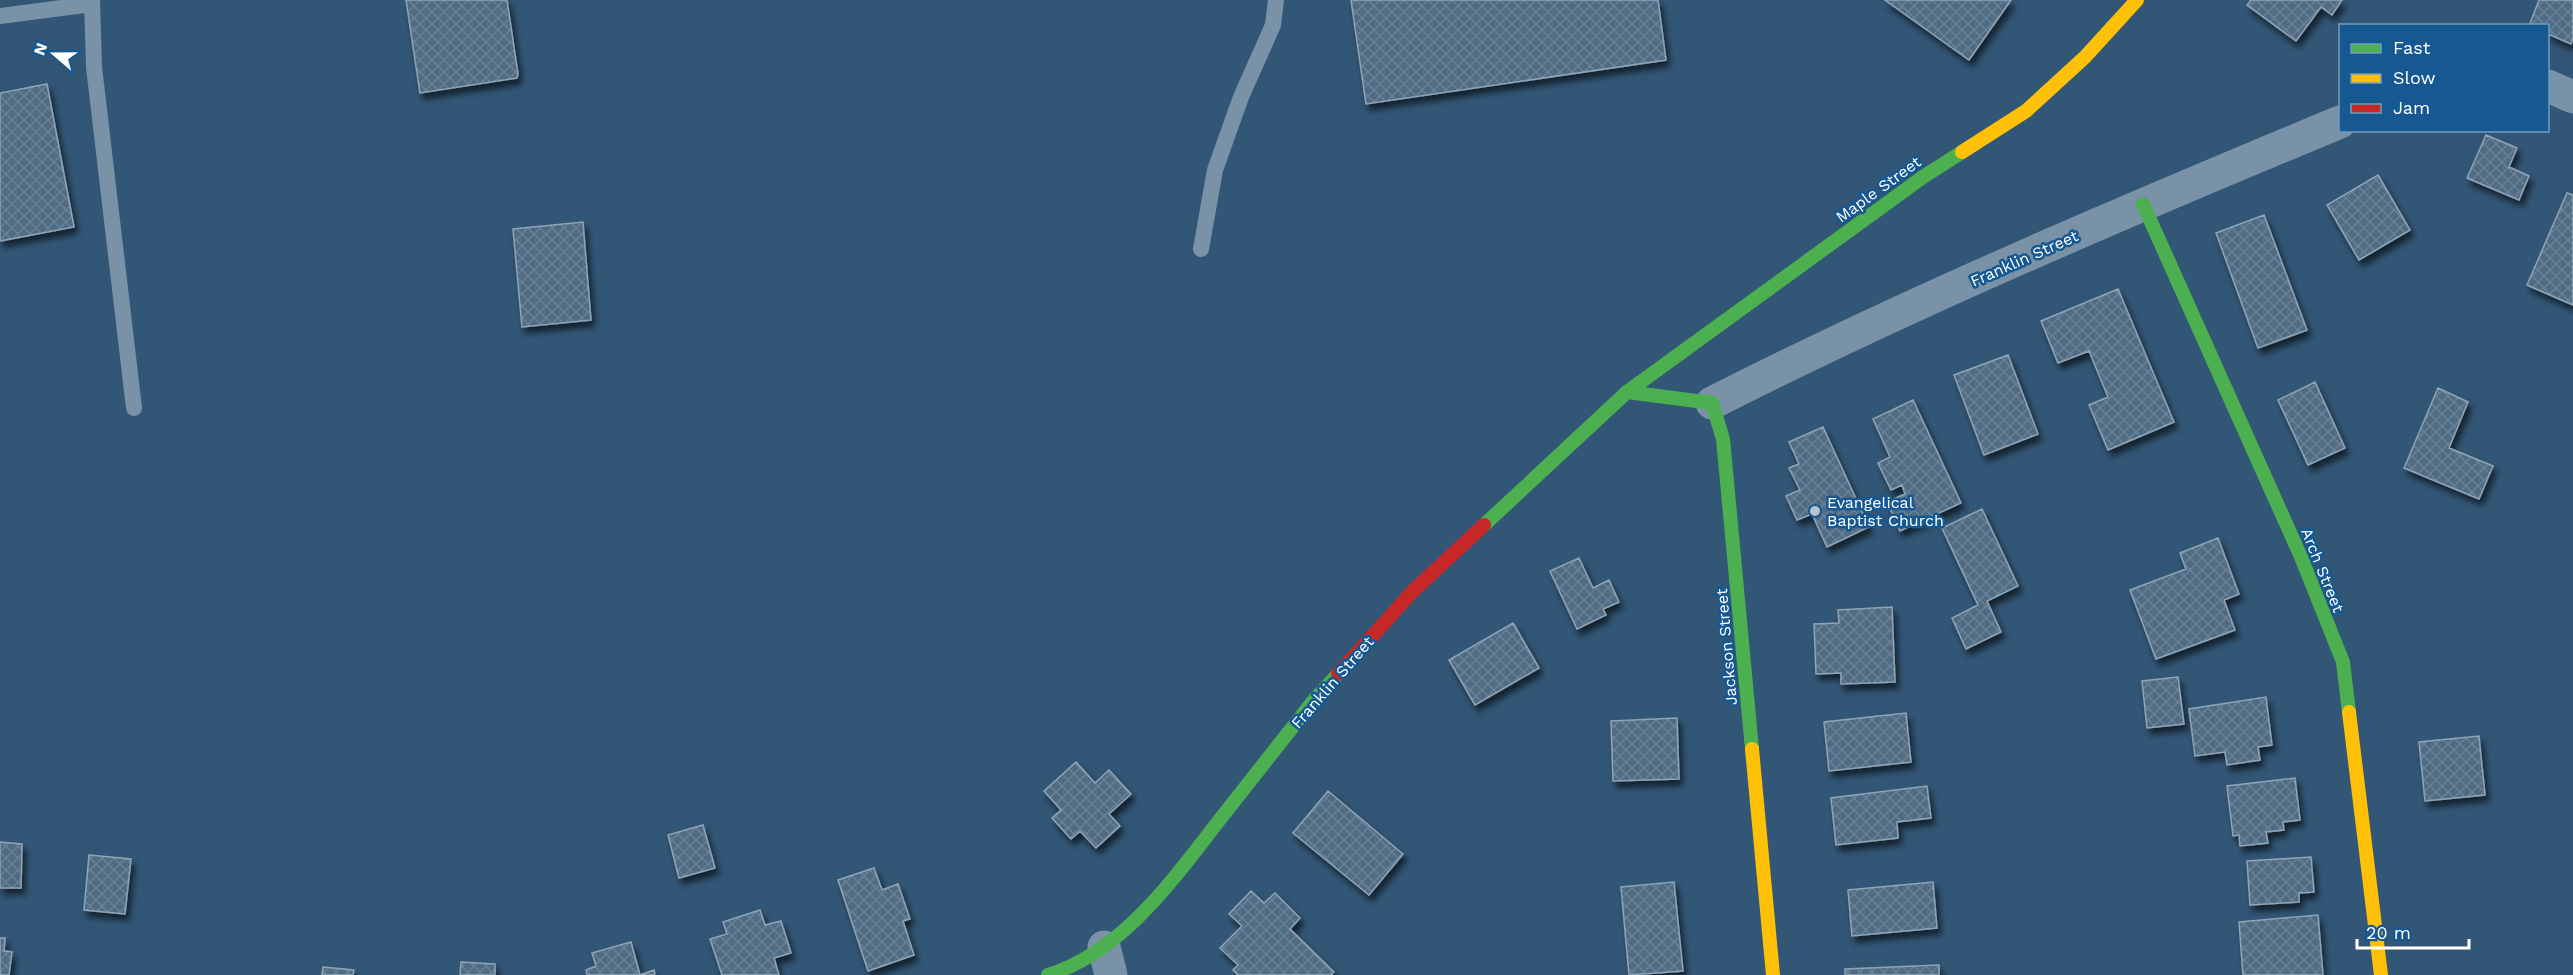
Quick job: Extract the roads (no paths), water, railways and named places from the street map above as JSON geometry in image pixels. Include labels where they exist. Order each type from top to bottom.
[{"type":"street","name":"Maple Street","points":[[1627,392],[1923,177],[2026,111],[2085,57],[2137,0]]},
{"type":"street","points":[[2549,87],[2573,97]]},
{"type":"street","name":"Franklin Street","points":[[1712,403],[1797,360],[2144,204],[2339,122]]},
{"type":"street","name":"Arch Street","points":[[2144,204],[2301,557],[2343,662],[2381,975]]},
{"type":"street","points":[[1627,392],[1712,403]]},
{"type":"street","name":"Franklin Street","points":[[1048,975],[1108,961],[1133,921],[1172,880],[1314,700],[1413,591],[1627,392]]},
{"type":"street","name":"Jackson Street","points":[[1712,403],[1723,439],[1773,975]]},
{"type":"lane","points":[[1201,249],[1215,170],[1241,97],[1273,25],[1276,0]]},
{"type":"lane","points":[[0,16],[92,2],[94,67],[134,408]]},
{"type":"place","name":"Evangelical Baptist Church","points":[[1815,511]]}]
